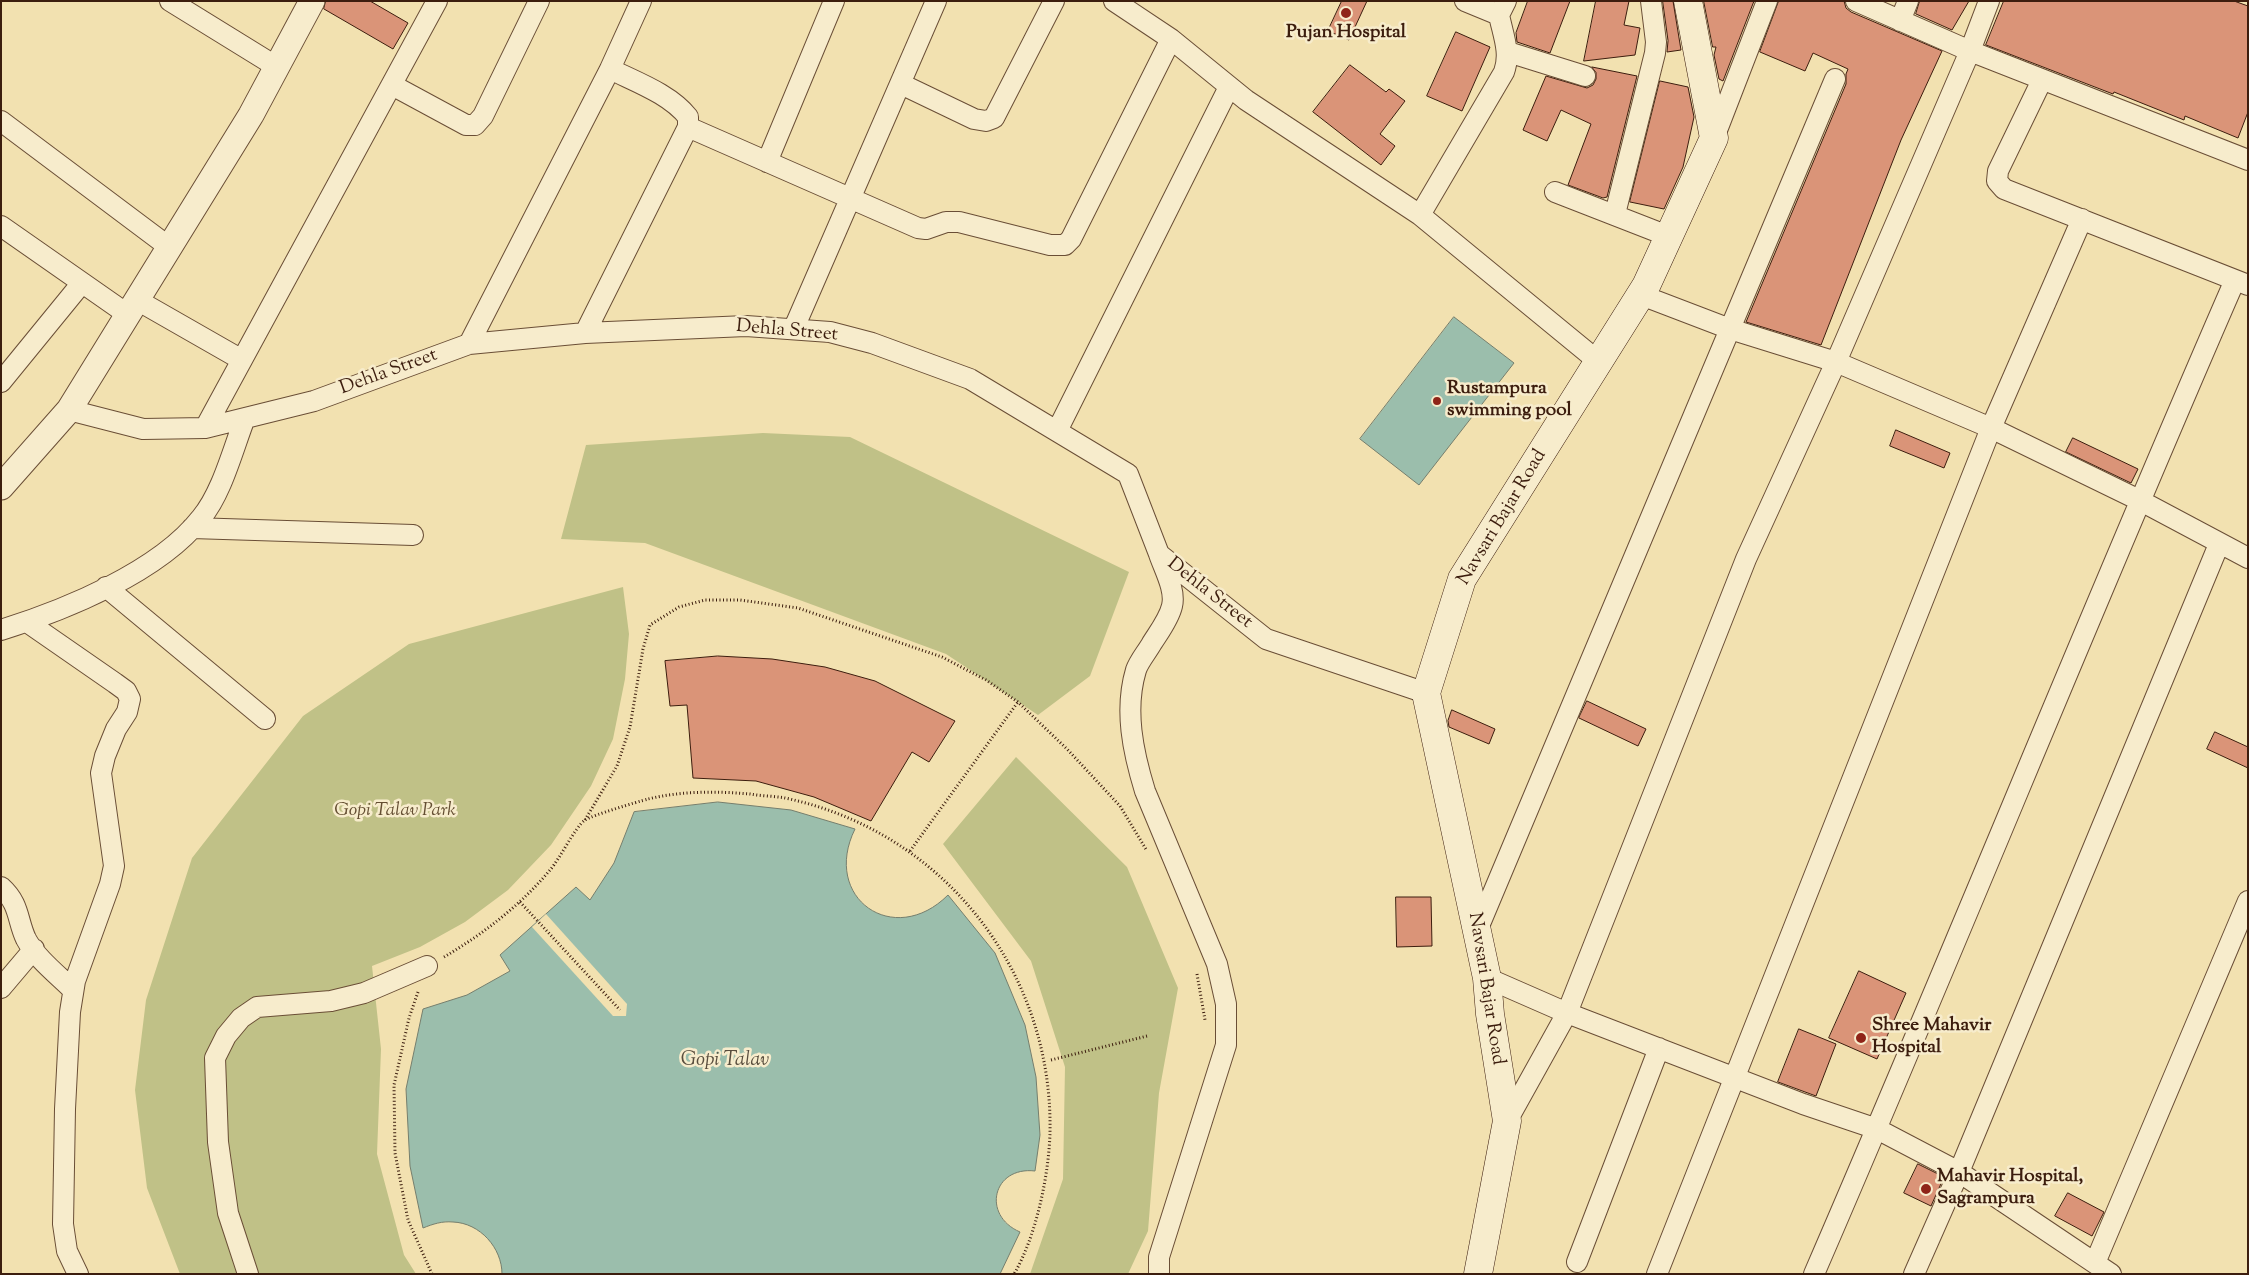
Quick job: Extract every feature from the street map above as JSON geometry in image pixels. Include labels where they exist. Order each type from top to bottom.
[{"type":"main road","points":[[1688,1],[1714,138]]},
{"type":"main road","name":"Navsari Bajar Road","points":[[1478,1274],[1507,1121],[1490,1014],[1488,978],[1426,693],[1462,579],[1641,295],[1714,138]]},
{"type":"street","points":[[170,1],[277,67]]},
{"type":"street","points":[[1,487],[69,410],[251,115],[312,1]]},
{"type":"street","points":[[205,428],[437,1]]},
{"type":"street","points":[[392,85],[466,125],[475,125],[482,116],[539,1]]},
{"type":"street","points":[[469,344],[610,69],[642,1]]},
{"type":"street","points":[[767,162],[834,1]]},
{"type":"street","points":[[794,328],[936,1]]},
{"type":"street","points":[[901,84],[974,119],[986,121],[994,118],[1054,1]]},
{"type":"street","points":[[1114,1],[1171,39],[1229,87],[1420,215],[1599,362]]},
{"type":"street","points":[[1420,215],[1504,72],[1507,62],[1508,52],[1502,8],[1465,1]]},
{"type":"street","points":[[1615,214],[1656,54],[1651,1]]},
{"type":"street","points":[[1714,138],[1767,1]]},
{"type":"street","points":[[1856,1],[1970,51],[2248,160]]},
{"type":"street","points":[[1900,20],[1908,1]]},
{"type":"street","points":[[1507,1121],[1567,1013],[1746,560],[1836,362],[1970,51],[1989,1]]},
{"type":"street","points":[[688,127],[918,228],[926,229],[946,222],[960,222],[1050,245],[1065,245],[1071,239],[1171,39]]},
{"type":"street","points":[[1508,52],[1585,76]]},
{"type":"street","points":[[585,333],[688,127],[688,117],[681,108],[664,96],[610,69]]},
{"type":"street","points":[[1477,930],[1835,79]]},
{"type":"street","points":[[1814,1274],[1877,1129],[2138,500],[2241,282],[2004,188],[1998,181],[1998,170],[2042,80]]},
{"type":"street","points":[[1057,431],[1229,87]]},
{"type":"street","points":[[1,121],[169,247]]},
{"type":"street","points":[[1555,192],[1668,236]]},
{"type":"street","points":[[1657,1274],[1991,428],[2082,219]]},
{"type":"street","points":[[1,226],[81,284],[242,360]]},
{"type":"street","points":[[1,382],[81,284]]},
{"type":"street","points":[[1641,295],[1730,330],[1836,362],[1991,428],[2138,500],[2248,558]]},
{"type":"street","name":"Dehla Street","points":[[69,410],[144,429],[205,428],[314,401],[469,344],[585,333],[746,326],[830,332],[872,343],[970,379],[1128,474],[1159,554],[1266,639],[1426,693]]},
{"type":"street","points":[[1,630],[27,622],[82,600],[152,562],[192,528],[202,518],[216,493],[245,418]]},
{"type":"street","points":[[192,528],[413,535]]},
{"type":"street","points":[[1918,1273],[2219,544]]},
{"type":"street","points":[[1156,1268],[1226,1045],[1227,1026],[1226,1004],[1217,964],[1145,791],[1137,764],[1130,722],[1130,699],[1137,667],[1169,616],[1173,605],[1172,592],[1159,554]]},
{"type":"street","points":[[106,587],[265,719]]},
{"type":"street","points":[[27,622],[126,691],[130,700],[127,712],[116,729],[105,756],[101,773],[114,866],[110,884],[75,981],[70,1012],[65,1109],[63,1224],[67,1251],[78,1274]]},
{"type":"street","points":[[1,887],[19,912],[26,938],[34,949],[74,990]]},
{"type":"street","points":[[1488,978],[1567,1013],[1803,1104],[1877,1129],[1960,1172],[2103,1268],[2248,901]]},
{"type":"street","points":[[1,988],[34,949]]},
{"type":"street","points":[[248,1274],[228,1213],[218,1142],[215,1058],[226,1036],[241,1018],[257,1007],[332,1001],[364,993],[428,966]]},
{"type":"street","points":[[1577,1262],[1659,1048]]},
{"type":"path","points":[[432,1274],[408,1220],[394,1153],[394,1085],[408,1018],[428,966],[468,942],[520,901],[551,869],[584,820],[617,766],[630,727],[643,649],[650,625],[679,607],[705,600],[740,600],[798,608],[942,657],[986,680],[1018,702],[1067,749],[1120,806],[1147,852]]},
{"type":"path","points":[[910,851],[1018,702]]},
{"type":"path","points":[[584,820],[649,799],[717,791],[784,798],[850,818],[910,851],[954,889],[992,934],[1021,985],[1041,1041],[1050,1098],[1049,1157],[1038,1214],[1014,1274]]},
{"type":"path","points":[[520,901],[620,1010]]},
{"type":"path","points":[[1196,972],[1206,1025]]},
{"type":"path","points":[[1050,1060],[1147,1036]]},
{"type":"green space","points":[[763,433],[850,437],[1129,572],[1090,676],[1038,715],[946,654],[645,543],[561,539],[586,445]]},
{"type":"green space","name":"Gopi Talav Park","points":[[623,587],[629,634],[625,679],[613,739],[591,786],[551,845],[508,890],[465,922],[420,947],[372,966],[381,1049],[377,1154],[404,1255],[416,1274],[180,1274],[147,1188],[135,1090],[146,1000],[192,858],[303,716],[409,644]]},
{"type":"green space","points":[[1016,757],[1127,867],[1178,988],[1159,1093],[1148,1231],[1128,1274],[1030,1274],[1063,1179],[1065,1067],[1031,961],[943,844]]},
{"type":"water","name":"Rustampura swimming pool","points":[[1454,317],[1514,363],[1419,485],[1360,439]]},
{"type":"water","name":"Gopi Talav","points":[[718,802],[791,810],[855,829],[847,854],[848,876],[855,894],[868,908],[886,916],[906,917],[927,910],[948,895],[995,953],[1025,1025],[1036,1077],[1040,1135],[1035,1171],[1021,1171],[1009,1176],[997,1193],[1000,1215],[1008,1224],[1020,1232],[1000,1274],[502,1274],[501,1264],[494,1246],[472,1227],[463,1223],[449,1222],[423,1228],[410,1166],[406,1089],[423,1009],[467,995],[510,971],[500,955],[576,887],[590,900],[614,863],[634,812]]},
{"type":"pier","points":[[546,914],[627,1004],[626,1016],[613,1016],[532,927]]},
{"type":"building","points":[[326,1],[370,1],[408,23],[393,49],[324,9]]},
{"type":"building","points":[[1342,1],[1367,1],[1349,40],[1328,31]]},
{"type":"building","points":[[1528,1],[1570,1],[1550,53],[1517,42],[1516,33]]},
{"type":"building","points":[[1596,1],[1629,1],[1624,25],[1640,28],[1635,55],[1584,61]]},
{"type":"building","points":[[1663,1],[1673,1],[1681,50],[1667,52],[1668,41]]},
{"type":"building","points":[[1704,1],[1754,1],[1723,81],[1719,79],[1714,55],[1716,47],[1713,47]]},
{"type":"building","points":[[1779,1],[1844,1],[1846,8],[1851,12],[1942,51],[1901,140],[1821,345],[1746,322],[1846,84],[1848,69],[1813,53],[1805,71],[1760,52]]},
{"type":"building","points":[[1920,1],[1969,1],[1952,30],[1916,14]]},
{"type":"building","points":[[2004,1],[2234,1],[2248,6],[2248,112],[2238,138],[2185,116],[2184,120],[1986,45]]},
{"type":"building","points":[[1456,32],[1490,47],[1462,111],[1427,96]]},
{"type":"building","points":[[1350,65],[1386,92],[1389,89],[1405,101],[1380,134],[1395,146],[1381,165],[1313,112]]},
{"type":"building","points":[[1592,67],[1637,76],[1607,197],[1603,198],[1568,185],[1591,124],[1561,110],[1547,141],[1523,130],[1546,76],[1587,88],[1593,85],[1596,79],[1596,73]]},
{"type":"building","points":[[1660,81],[1688,87],[1694,117],[1683,167],[1664,209],[1630,202]]},
{"type":"building","points":[[1896,430],[1950,453],[1944,468],[1890,446]]},
{"type":"building","points":[[2073,438],[2138,469],[2131,483],[2066,452]]},
{"type":"building","points":[[718,656],[772,659],[825,667],[875,681],[955,721],[929,762],[912,752],[871,821],[814,797],[756,781],[693,778],[687,705],[670,706],[665,661]]},
{"type":"building","points":[[1587,701],[1646,729],[1638,746],[1579,718]]},
{"type":"building","points":[[1452,710],[1495,729],[1489,744],[1449,727],[1448,721]]},
{"type":"building","points":[[2215,732],[2248,747],[2248,768],[2207,749]]},
{"type":"building","points":[[1396,897],[1431,897],[1432,946],[1397,947]]},
{"type":"building","points":[[1859,971],[1906,993],[1877,1059],[1829,1038]]},
{"type":"building","points":[[1799,1029],[1836,1044],[1816,1096],[1778,1082]]},
{"type":"building","points":[[1918,1164],[1944,1177],[1931,1206],[1904,1193]]},
{"type":"building","points":[[2068,1193],[2104,1212],[2092,1236],[2055,1216]]},
{"type":"place","name":"Pujan Hospital","points":[[1346,13]]},
{"type":"place","name":"Rustampura swimming pool","points":[[1437,401]]},
{"type":"place","name":"Shree Mahavir Hospital","points":[[1861,1038]]},
{"type":"place","name":"Mahavir Hospital, Sagrampura","points":[[1926,1189]]}]
